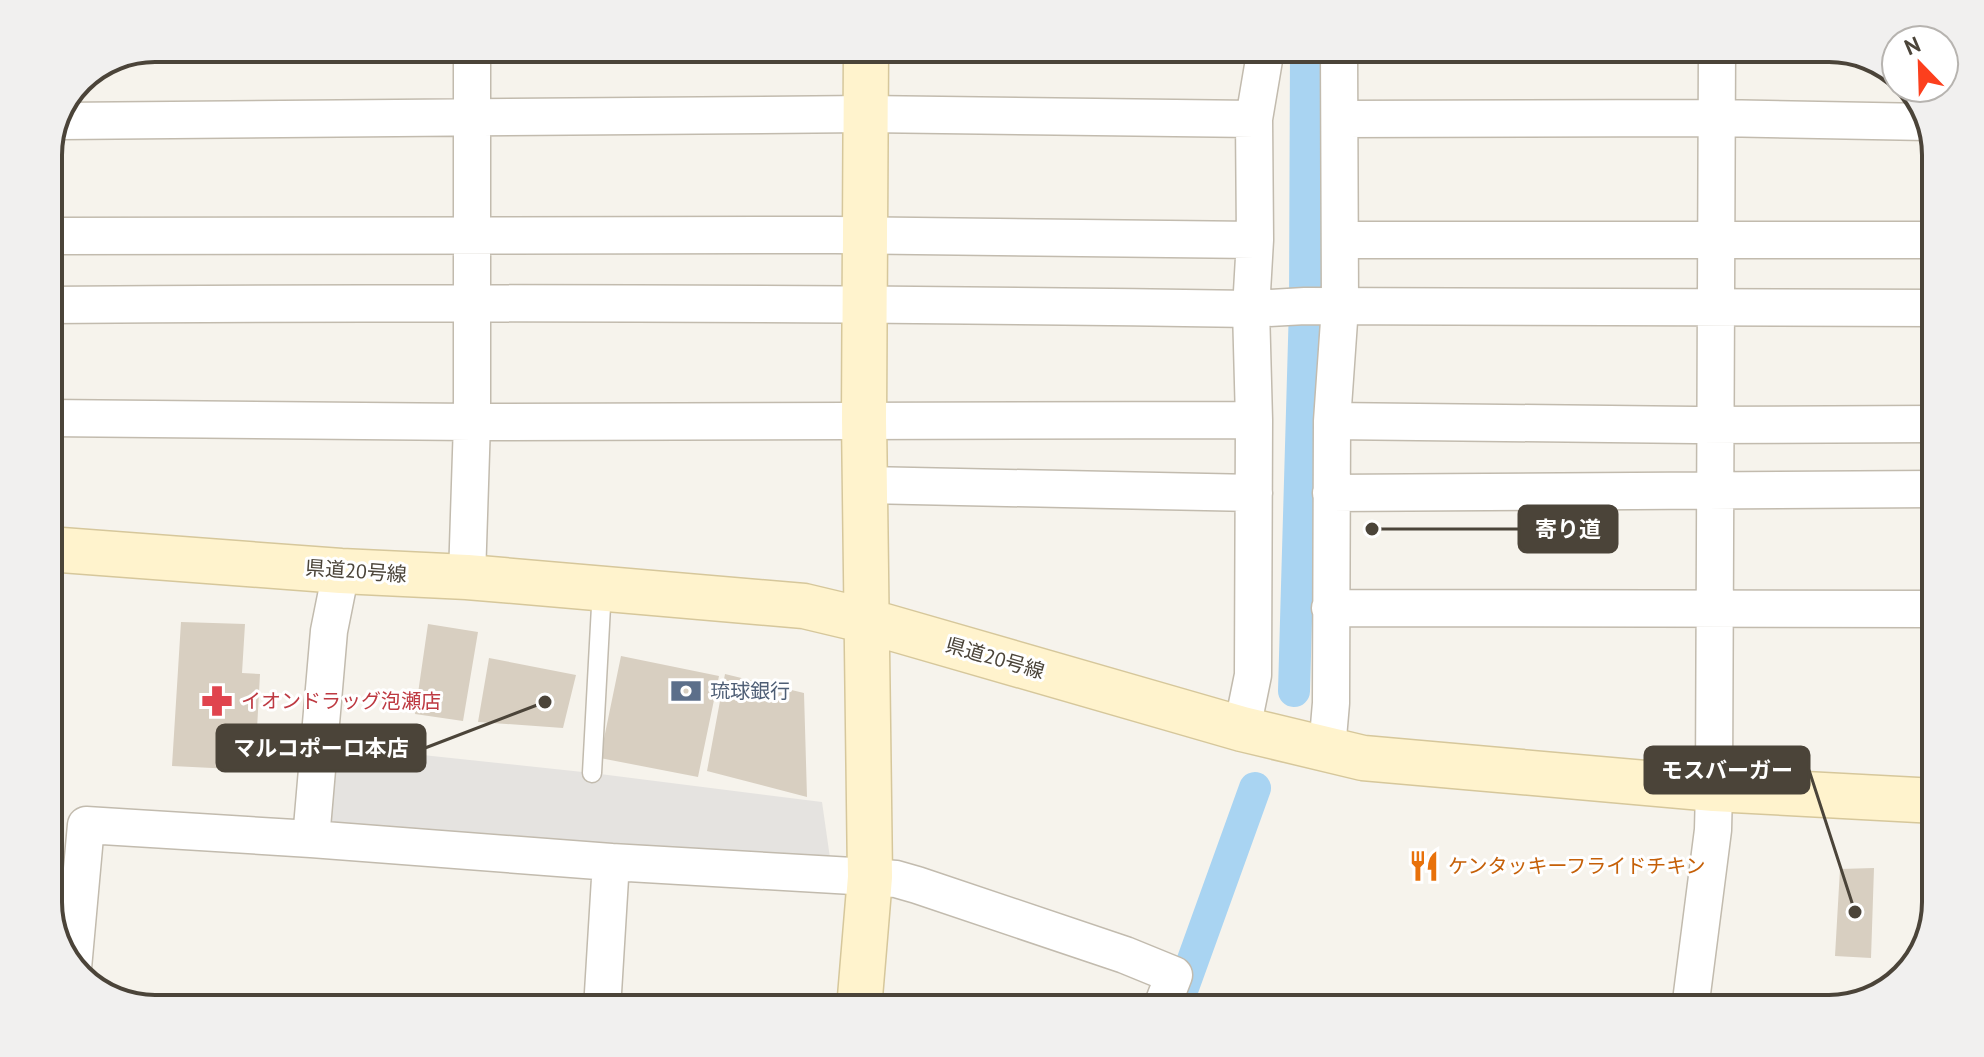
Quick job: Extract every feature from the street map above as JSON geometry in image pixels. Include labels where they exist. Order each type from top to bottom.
[{"type":"main road","points":[[860,995],[870,877],[864,419],[866,62]]},
{"type":"main road","name":"県道20号線","points":[[62,550],[467,577],[804,606],[867,621],[1242,729],[1363,758],[1714,789],[1922,800]]},
{"type":"street","points":[[467,577],[472,422],[472,62]]},
{"type":"street","points":[[1242,729],[1253,675],[1251,309],[1255,240],[1254,119],[1264,62]]},
{"type":"street","points":[[1327,749],[1331,703],[1332,421],[1340,307],[1339,62]]},
{"type":"street","points":[[1692,995],[1713,830],[1717,62]]},
{"type":"street","points":[[69,121],[866,114],[1254,119]]},
{"type":"street","points":[[1340,119],[1716,118],[1916,122]]},
{"type":"street","points":[[62,236],[865,236],[1255,240]]},
{"type":"street","points":[[1340,240],[1922,240]]},
{"type":"street","points":[[62,305],[472,302],[866,303],[1251,309],[1305,306],[1922,308]]},
{"type":"street","points":[[62,418],[472,422],[1254,420]]},
{"type":"street","points":[[1332,421],[1922,424]]},
{"type":"street","points":[[866,485],[1254,493]]},
{"type":"street","points":[[1331,493],[1922,489]]},
{"type":"street","points":[[311,839],[329,631],[341,571]]},
{"type":"street","points":[[1330,608],[1922,609]]},
{"type":"street","points":[[75,948],[86,825],[896,879],[1125,955],[1174,975],[1166,995]]},
{"type":"street","points":[[603,995],[611,862]]},
{"type":"lane","points":[[592,773],[602,588]]},
{"type":"shaded area","points":[[338,746],[822,802],[832,872],[329,825]]},
{"type":"building","name":"イオンドラッグ泡瀬店","points":[[181,622],[245,624],[242,673],[260,674],[257,729],[238,728],[233,769],[172,766]]},
{"type":"building","points":[[428,624],[478,632],[463,721],[415,714]]},
{"type":"building","points":[[621,656],[719,676],[698,777],[600,758]]},
{"type":"building","points":[[489,658],[576,675],[563,728],[478,722]]},
{"type":"building","points":[[725,674],[804,693],[807,797],[707,771]]},
{"type":"building","points":[[1874,868],[1871,958],[1835,956],[1840,869]]},
{"type":"waterway","points":[[1294,691],[1305,306],[1306,62]]},
{"type":"waterway","points":[[1180,995],[1255,788]]},
{"type":"place","name":"寄り道","points":[[1372,529]]},
{"type":"place","name":"琉球銀行","points":[[686,691]]},
{"type":"place","name":"イオンドラッグ泡瀬店","points":[[217,701]]},
{"type":"place","name":"マルコポーロ本店","points":[[545,702]]},
{"type":"place","name":"ケンタッキーフライドチキン","points":[[1424,866]]},
{"type":"place","name":"モスバーガー","points":[[1855,912]]}]
